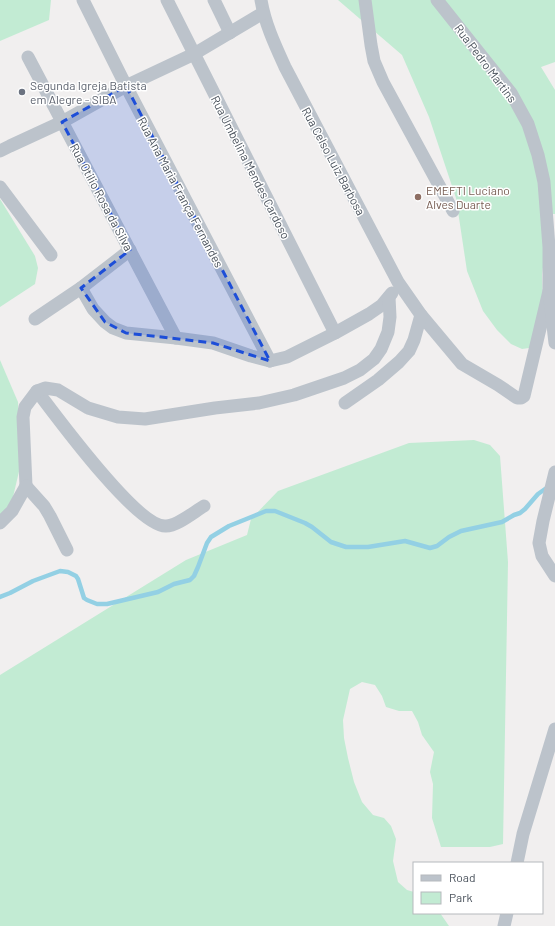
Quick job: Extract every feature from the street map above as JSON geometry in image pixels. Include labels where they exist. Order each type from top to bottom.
[{"type":"street","name":"Rua Ana Maria França Fernandes","points":[[83,0],[126,86],[270,361]]},
{"type":"street","name":"Rua Umbelina Mendes Cardoso","points":[[167,0],[335,333]]},
{"type":"street","points":[[214,0],[230,32]]},
{"type":"street","name":"Rua Celso Luiz Barbosa","points":[[261,0],[263,13],[271,37],[284,67],[398,282],[421,315],[462,364],[517,398],[524,396],[549,291]]},
{"type":"street","points":[[365,0],[374,61],[383,82],[453,211]]},
{"type":"street","name":"Rua Pedro Martins","points":[[437,0],[511,93],[528,124],[538,154],[544,182],[549,247],[549,291],[555,344]]},
{"type":"street","points":[[0,152],[62,122],[126,86],[194,54],[263,13]]},
{"type":"street","name":"Rua Otilio Rosa da Silva","points":[[28,56],[176,338]]},
{"type":"street","points":[[0,187],[51,255]]},
{"type":"street","points":[[35,319],[81,288],[130,250]]},
{"type":"street","points":[[549,291],[555,277]]},
{"type":"street","points":[[81,288],[93,309],[113,328],[126,333],[213,343],[270,361],[286,357],[370,314],[382,305],[389,297],[398,282]]},
{"type":"street","points":[[0,523],[12,511],[26,486],[23,417],[25,407],[37,391],[46,388],[58,390],[88,408],[118,417],[145,419],[259,403],[294,394],[344,378],[360,370],[374,359],[381,349],[388,332],[390,317],[389,297]]},
{"type":"street","points":[[345,403],[378,380],[409,352],[421,315]]},
{"type":"street","points":[[37,391],[79,446],[136,509],[155,524],[165,527],[174,525],[204,506]]},
{"type":"street","points":[[555,474],[539,543],[542,556],[555,576]]},
{"type":"street","points":[[26,486],[44,506],[67,550]]},
{"type":"street","points":[[517,862],[523,834],[555,729]]},
{"type":"street","points":[[504,926],[507,914]]},
{"type":"highlighted area","points":[[126,86],[270,361],[213,343],[126,333],[105,322],[81,288],[130,250],[62,122]]},
{"type":"green space","points":[[0,0],[51,0],[49,20],[0,41]]},
{"type":"green space","points":[[338,0],[555,0],[555,62],[541,67],[555,90],[555,214],[553,214],[547,236],[542,275],[543,302],[536,347],[522,349],[511,344],[497,330],[483,311],[467,271],[456,198],[429,117],[402,55]]},
{"type":"green space","points":[[0,199],[35,256],[38,268],[35,284],[0,307]]},
{"type":"green space","points":[[0,360],[18,402],[21,463],[13,497],[0,520]]},
{"type":"green space","points":[[474,440],[490,445],[500,456],[508,562],[503,844],[490,847],[441,847],[432,818],[433,784],[430,772],[434,752],[422,735],[418,722],[412,711],[399,711],[386,707],[382,696],[375,685],[362,682],[350,689],[343,720],[344,738],[354,782],[362,802],[373,815],[384,818],[391,826],[396,839],[393,861],[398,882],[407,890],[413,892],[413,914],[441,914],[449,926],[0,926],[0,675],[186,560],[247,535],[251,519],[278,491],[409,443]]},
{"type":"waterway","points":[[0,597],[33,581],[60,571],[68,572],[76,576],[84,598],[97,604],[107,604],[158,592],[174,584],[190,580],[194,576],[207,543],[211,537],[229,526],[266,511],[275,511],[305,523],[331,542],[346,547],[368,547],[405,541],[430,548],[437,546],[449,537],[461,531],[502,522],[520,513],[538,494],[548,487]]},
{"type":"place","name":"Segunda Igreja Batista em Alegre - SIBA","points":[[22,92]]},
{"type":"place","name":"EMEFTI Luciano Alves Duarte","points":[[418,197]]}]
